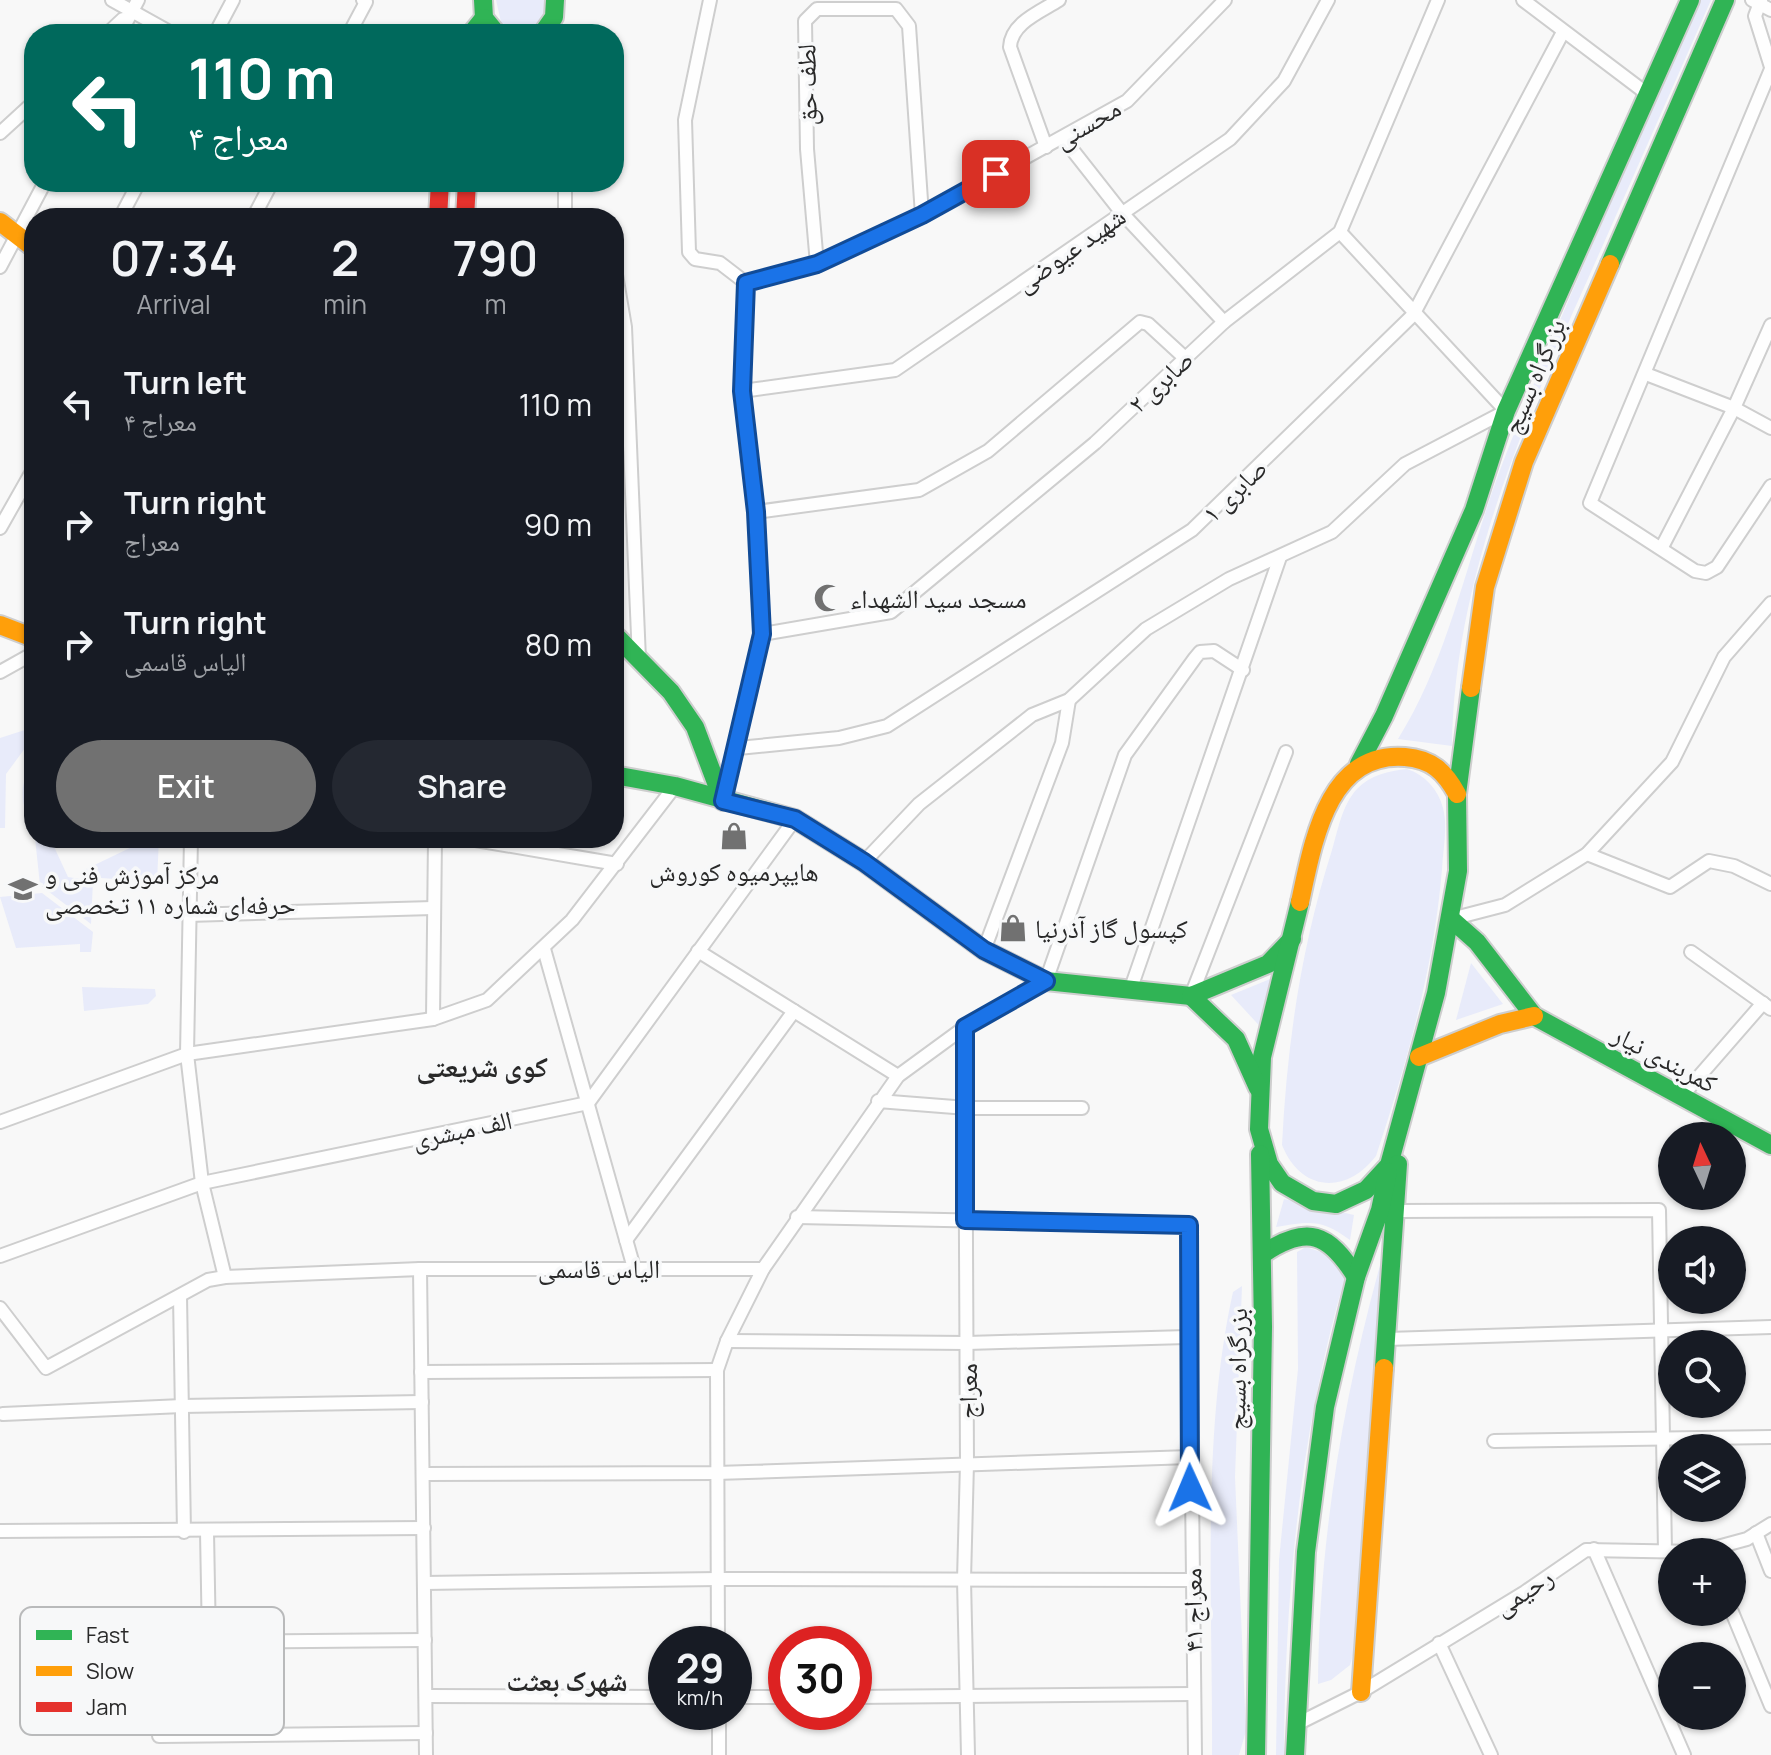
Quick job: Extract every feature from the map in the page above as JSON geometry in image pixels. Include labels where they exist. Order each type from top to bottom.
[{"type":"main road","points":[[551,24],[555,0]]},
{"type":"main road","name":"بزرگراه بسیج","points":[[1256,1755],[1263,1254],[1258,1128],[1259,1089],[1267,1036],[1327,809],[1344,778],[1359,764],[1384,716],[1474,510],[1506,411],[1690,0]]},
{"type":"main road","name":"بزرگراه بسیج","points":[[1295,1755],[1294,1726],[1306,1552],[1325,1407],[1356,1277],[1380,1210],[1451,919],[1459,847],[1457,794],[1485,587],[1524,462],[1725,0]]},
{"type":"main road","points":[[480,7],[491,24]]},
{"type":"main road","points":[[0,222],[24,240]]},
{"type":"main road","points":[[0,625],[24,634]]},
{"type":"main road","points":[[624,644],[671,692],[695,727],[723,801]]},
{"type":"main road","points":[[1359,764],[1407,756],[1426,760],[1445,773],[1457,794]]},
{"type":"main road","points":[[624,777],[675,786],[795,819],[864,862],[984,950],[1046,981],[1191,996],[1268,964],[1292,939]]},
{"type":"main road","points":[[1419,1057],[1500,1024],[1534,1016],[1477,942],[1451,919]]},
{"type":"main road","points":[[1191,996],[1236,1039],[1259,1089]]},
{"type":"main road","name":"کمربندی نیار","points":[[1534,1016],[1771,1145]]},
{"type":"main road","name":"بزرگراه بسیج","points":[[1258,1128],[1275,1177],[1295,1195],[1322,1204],[1349,1201],[1373,1188],[1389,1165]]},
{"type":"main road","points":[[1361,1692],[1399,1134]]},
{"type":"main road","points":[[1263,1254],[1278,1242],[1299,1235],[1325,1237],[1343,1253],[1356,1277]]},
{"type":"street","points":[[112,0],[135,6],[159,24]]},
{"type":"street","points":[[220,24],[233,0]]},
{"type":"street","points":[[710,0],[685,120],[689,252],[695,259],[720,263],[746,283],[742,391],[756,512],[762,634],[738,748],[723,801]]},
{"type":"street","points":[[1046,147],[1010,47],[1010,39],[1015,28],[1059,0]]},
{"type":"street","name":"محسنی","points":[[746,283],[817,264],[922,215],[1127,101],[1225,0]]},
{"type":"street","name":"شهید عیوضی","points":[[742,391],[895,370],[1230,139],[1284,81],[1328,0]]},
{"type":"street","name":"صابری ۲","points":[[762,634],[891,612],[1095,443],[1224,322],[1340,232],[1438,0]]},
{"type":"street","points":[[1523,0],[1646,93]]},
{"type":"street","points":[[354,24],[365,1]]},
{"type":"street","points":[[1761,4],[1755,16],[1771,68],[1590,503],[1695,571],[1706,573],[1717,567],[1771,486]]},
{"type":"street","points":[[117,24],[135,6]]},
{"type":"street","points":[[125,24],[135,6]]},
{"type":"street","name":"لطف حق","points":[[817,264],[807,149],[805,21],[817,9],[896,9],[905,17],[909,26],[922,215]]},
{"type":"street","name":"صابری ۱","points":[[738,748],[839,738],[887,726],[1192,530],[1413,315],[1563,32]]},
{"type":"street","points":[[0,133],[24,111]]},
{"type":"street","points":[[1063,138],[1122,213],[1224,322]]},
{"type":"street","points":[[0,267],[24,224]]},
{"type":"street","points":[[864,862],[919,804],[1032,715],[1069,700],[1146,629],[1229,579],[1332,532],[1405,464],[1506,411],[1413,315],[1340,232]]},
{"type":"street","points":[[756,512],[919,490],[988,451],[1140,322],[1148,324],[1185,358]]},
{"type":"street","points":[[1662,547],[1734,408],[1771,325]]},
{"type":"street","points":[[1646,374],[1734,408],[1771,428]]},
{"type":"street","points":[[624,398],[639,659]]},
{"type":"street","points":[[0,528],[24,486]]},
{"type":"street","points":[[1131,988],[1280,557]]},
{"type":"street","points":[[1451,919],[1505,905],[1587,854],[1672,762],[1724,657],[1771,603]]},
{"type":"street","points":[[718,1626],[717,1370],[727,1341],[763,1269],[898,1076],[965,1027],[1046,981],[1125,755],[1200,652],[1214,651],[1243,670]]},
{"type":"street","points":[[0,672],[24,659]]},
{"type":"street","points":[[984,950],[1062,743],[1069,700]]},
{"type":"street","points":[[1191,996],[1286,752]]},
{"type":"street","points":[[0,1122],[187,1054],[433,1019],[487,1000],[544,949],[617,864],[675,786]]},
{"type":"street","points":[[588,1103],[795,819]]},
{"type":"street","points":[[191,848],[187,1054],[202,1183],[225,1277]]},
{"type":"street","points":[[433,1019],[435,848]]},
{"type":"street","points":[[523,848],[617,864]]},
{"type":"street","points":[[1587,854],[1670,887],[1709,861],[1734,866],[1771,884]]},
{"type":"street","points":[[188,915],[433,908]]},
{"type":"street","points":[[544,949],[634,1268]]},
{"type":"street","points":[[698,951],[898,1076]]},
{"type":"street","points":[[1682,1096],[1767,1006],[1691,952]]},
{"type":"street","points":[[626,1240],[794,1011]]},
{"type":"street","name":"معراج","points":[[965,1027],[967,1463],[964,1580],[968,1755]]},
{"type":"street","points":[[878,1101],[967,1108],[1082,1108]]},
{"type":"street","name":"الف مبشری","points":[[0,1256],[202,1183],[588,1103]]},
{"type":"street","points":[[1396,1211],[1659,1210],[1661,1330]]},
{"type":"street","points":[[797,1217],[965,1220]]},
{"type":"street","name":"معراج ۴۱","points":[[965,1220],[1189,1225],[1187,1337],[1195,1755]]},
{"type":"street","points":[[420,1269],[426,1755]]},
{"type":"street","name":"الیاس قاسمی","points":[[2,1315],[46,1368],[208,1280],[225,1277],[420,1269],[763,1269]]},
{"type":"street","points":[[180,1296],[184,1532]]},
{"type":"street","points":[[1705,1330],[1771,1327]]},
{"type":"street","points":[[1387,1339],[1658,1332]]},
{"type":"street","points":[[727,1341],[967,1343],[1187,1337]]},
{"type":"street","points":[[421,1372],[717,1370]]},
{"type":"street","points":[[3,1414],[182,1406],[422,1402]]},
{"type":"street","points":[[1746,1437],[1771,1437]]},
{"type":"street","points":[[1494,1441],[1658,1438]]},
{"type":"street","points":[[423,1474],[716,1473],[1190,1457]]},
{"type":"street","name":"رحیمی","points":[[1742,1538],[1771,1524]]},
{"type":"street","points":[[0,1531],[207,1532],[424,1528]]},
{"type":"street","points":[[207,1532],[208,1607]]},
{"type":"street","points":[[1756,1533],[1771,1571]]},
{"type":"street","points":[[1594,1549],[1684,1755]]},
{"type":"street","name":"رحیمی","points":[[1294,1726],[1361,1692],[1586,1550],[1658,1551]]},
{"type":"street","points":[[424,1583],[718,1579],[1191,1580]]},
{"type":"street","points":[[1738,1626],[1771,1706]]},
{"type":"street","points":[[284,1641],[425,1640]]},
{"type":"street","points":[[1439,1643],[1491,1755]]},
{"type":"street","points":[[872,1697],[1193,1694]]},
{"type":"street","points":[[426,1696],[648,1697]]},
{"type":"street","points":[[719,1730],[719,1755]]},
{"type":"street","points":[[284,1735],[426,1733]]},
{"type":"street","points":[[159,1736],[248,1735]]},
{"type":"shaded area","points":[[496,0],[545,0],[545,9],[537,24],[501,22]]},
{"type":"shaded area","points":[[1701,0],[1711,0],[1541,386],[1497,503],[1465,623],[1456,684],[1452,746],[1398,739],[1416,707],[1445,639],[1503,462],[1550,345]]},
{"type":"shaded area","points":[[24,730],[24,750],[6,774],[5,828],[0,828],[0,738]]},
{"type":"shaded area","points":[[1407,769],[1420,775],[1434,789],[1444,815],[1445,838],[1438,906],[1426,979],[1376,1156],[1351,1177],[1325,1183],[1300,1172],[1282,1145],[1292,1033],[1304,959],[1321,886],[1348,802],[1368,780]]},
{"type":"shaded area","points":[[36,848],[55,848],[68,877],[93,881],[91,924],[40,885]]},
{"type":"shaded area","points":[[130,848],[159,848],[157,882],[101,878],[100,875],[82,871]]},
{"type":"shaded area","points":[[42,893],[93,932],[91,952],[80,952],[80,944],[16,948],[0,897]]},
{"type":"shaded area","points":[[1471,963],[1503,1004],[1456,1020]]},
{"type":"shaded area","points":[[1280,975],[1267,1034],[1231,995]]},
{"type":"shaded area","points":[[82,987],[155,989],[156,996],[148,1004],[84,1011]]},
{"type":"shaded area","points":[[1284,1199],[1354,1215],[1350,1240],[1331,1228],[1315,1223],[1276,1227]]},
{"type":"shaded area","points":[[1386,1244],[1365,1506],[1359,1636],[1350,1665],[1331,1680],[1318,1684],[1323,1572],[1337,1462],[1358,1352]]},
{"type":"shaded area","points":[[1306,1247],[1324,1253],[1346,1274],[1330,1333],[1306,1452],[1292,1572],[1284,1755],[1276,1755],[1279,1560],[1298,1369],[1297,1252]]},
{"type":"shaded area","points":[[1242,1286],[1235,1477],[1246,1731],[1239,1755],[1212,1755],[1211,1522],[1216,1404],[1233,1292]]},
{"type":"traffic: fast","points":[[483,0],[484,18],[489,24]]},
{"type":"traffic: fast","points":[[549,24],[554,17],[555,0]]},
{"type":"traffic: fast","points":[[1359,764],[1384,716],[1474,510],[1506,411],[1690,0]]},
{"type":"traffic: fast","points":[[1610,264],[1725,0]]},
{"type":"traffic: fast","points":[[479,24],[484,18]]},
{"type":"traffic: fast","points":[[624,644],[671,692],[695,727],[723,801]]},
{"type":"traffic: fast","points":[[1300,902],[1262,1057],[1259,1129],[1269,1164],[1282,1183],[1313,1201],[1336,1204],[1366,1190],[1389,1165],[1436,993],[1458,871],[1457,794],[1471,688]]},
{"type":"traffic: fast","points":[[624,777],[675,786],[795,819],[864,862],[984,950],[1046,981],[1191,996],[1268,964],[1292,939]]},
{"type":"traffic: fast","points":[[1451,919],[1477,942],[1534,1016],[1771,1145]]},
{"type":"traffic: fast","points":[[1191,996],[1236,1039],[1258,1088]]},
{"type":"traffic: fast","points":[[1256,1755],[1263,1327],[1260,1154]]},
{"type":"traffic: fast","points":[[1384,1368],[1398,1164]]},
{"type":"traffic: fast","points":[[1295,1755],[1306,1552],[1325,1407],[1356,1277],[1380,1210],[1388,1172]]},
{"type":"traffic: fast","points":[[1263,1254],[1292,1239],[1305,1236],[1316,1238],[1336,1251],[1356,1277]]},
{"type":"traffic: slow","points":[[0,222],[24,240]]},
{"type":"traffic: slow","points":[[1471,688],[1485,587],[1524,462],[1610,264]]},
{"type":"traffic: slow","points":[[0,625],[24,634]]},
{"type":"traffic: slow","points":[[1300,902],[1318,829],[1328,805],[1341,785],[1358,769],[1379,759],[1414,758],[1437,768],[1457,794]]},
{"type":"traffic: slow","points":[[1419,1057],[1500,1024],[1534,1016]]},
{"type":"traffic: slow","points":[[1361,1692],[1384,1368]]},
{"type":"traffic: jam","points":[[439,192],[439,208]]},
{"type":"traffic: jam","points":[[466,192],[466,208]]},
{"type":"place","name":"مسجد سید الشهداء","points":[[828,598]]},
{"type":"place","name":"هایپرمیوه کوروش","points":[[734,836]]},
{"type":"place","name":"مرکز آموزش فنی و حرفه‌ای شماره ۱۱ تخصصی","points":[[23,889]]},
{"type":"place","name":"کپسول گاز آذرنیا","points":[[1013,928]]},
{"type":"district","name":"کوی شریعتی","points":[[482,1066]]},
{"type":"district","name":"شهرک بعثت","points":[[567,1680]]},
{"type":"route","points":[[996,174],[922,215],[817,264],[746,283],[742,391],[756,512],[762,634],[738,748],[723,801],[795,819],[864,862],[984,950],[1046,981],[965,1027],[965,1220],[1189,1225],[1187,1337],[1190,1488]]}]
